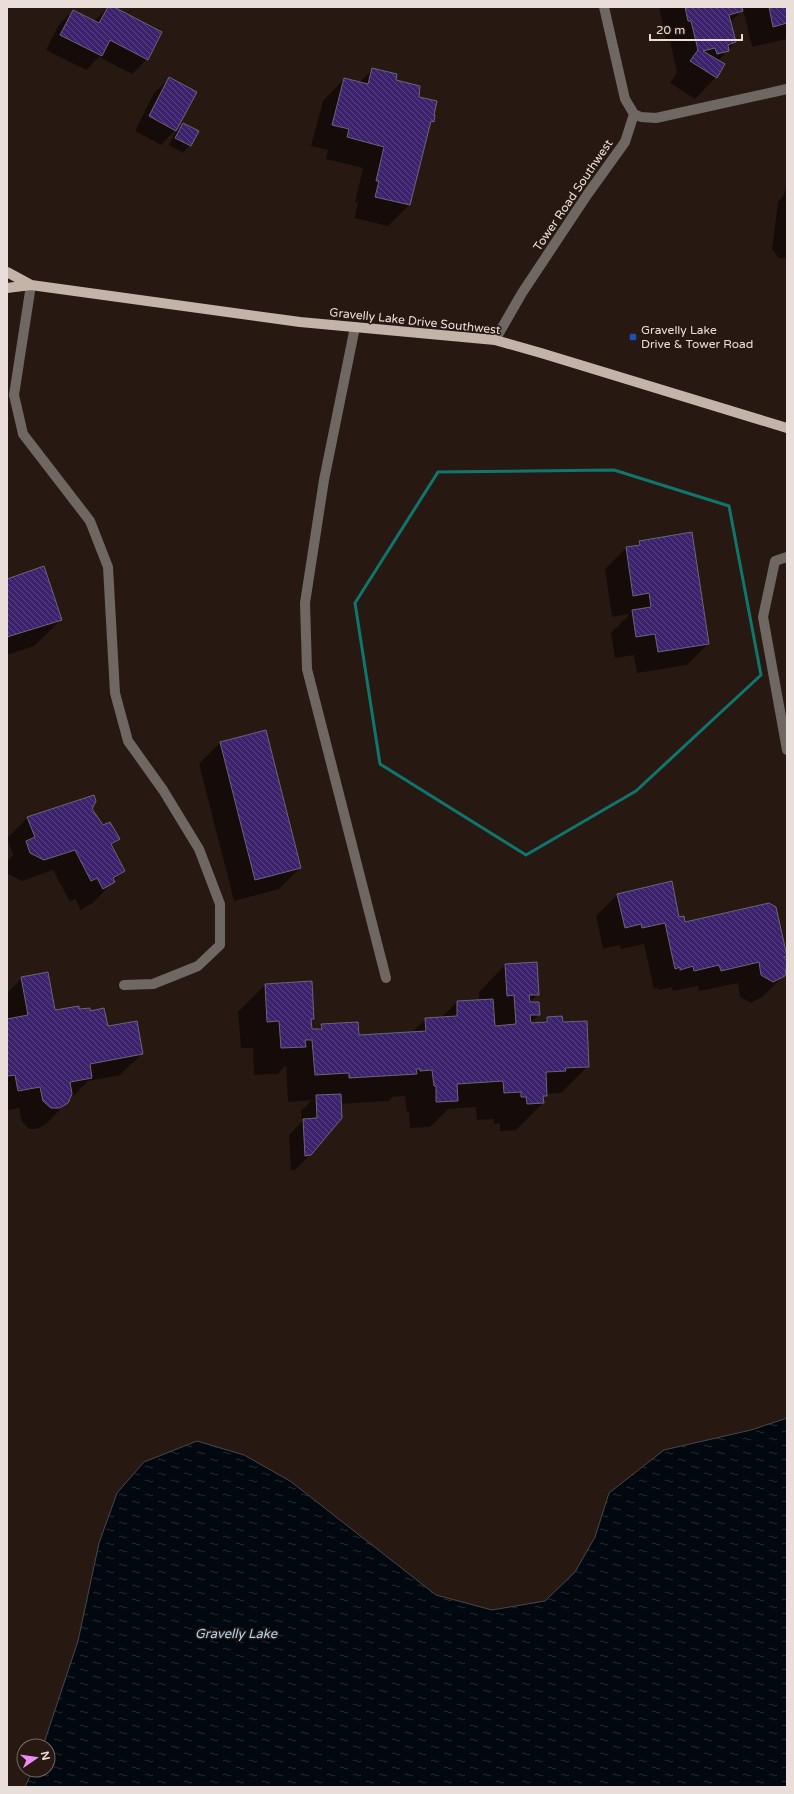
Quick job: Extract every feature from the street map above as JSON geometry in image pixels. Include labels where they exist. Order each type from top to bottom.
[{"type":"main road","name":"Gravelly Lake Drive Southwest","points":[[7,272],[31,285]]},
{"type":"main road","name":"Gravelly Lake Drive Southwest","points":[[7,288],[31,285],[300,322],[495,340],[541,352],[787,428]]},
{"type":"street","points":[[604,7],[625,99],[634,114],[641,117],[656,118],[787,89]]},
{"type":"street","name":"Tower Road Southwest","points":[[495,340],[526,286],[587,195],[625,142],[634,114]]},
{"type":"street","points":[[31,285],[14,395],[23,434],[90,521],[108,568],[115,693],[128,741],[162,790],[199,849],[220,904],[220,944],[198,966],[153,984],[124,985]]},
{"type":"street","points":[[355,327],[324,480],[305,603],[307,669],[386,978]]},
{"type":"street","points":[[787,557],[775,561],[763,617],[787,750]]},
{"type":"highlighted area","points":[[614,470],[729,506],[761,675],[636,791],[526,855],[380,764],[355,603],[438,472]]},
{"type":"water","name":"Gravelly Lake","points":[[787,1418],[787,1787],[25,1787],[29,1778],[56,1778],[56,1738],[46,1738],[78,1641],[99,1543],[117,1493],[144,1462],[197,1441],[244,1455],[290,1481],[436,1595],[492,1610],[545,1601],[575,1572],[595,1537],[609,1493],[664,1450],[751,1430]]},
{"type":"building","points":[[108,7],[114,7],[162,32],[148,60],[110,40],[102,56],[60,35],[73,10],[99,23]]},
{"type":"building","points":[[685,7],[742,7],[743,11],[729,15],[736,42],[728,45],[729,51],[717,54],[715,48],[703,51],[725,64],[717,78],[690,61],[698,50],[691,21],[688,21]]},
{"type":"building","points":[[769,7],[787,7],[787,23],[773,27]]},
{"type":"building","points":[[372,68],[397,74],[396,80],[420,86],[419,97],[437,101],[434,122],[431,121],[410,205],[375,197],[379,181],[376,181],[384,147],[347,137],[349,129],[332,125],[344,78],[368,84]]},
{"type":"building","points":[[169,77],[197,92],[176,131],[149,116]]},
{"type":"building","points":[[183,123],[199,131],[191,146],[175,138]]},
{"type":"building","points":[[692,532],[709,644],[658,652],[655,634],[636,637],[632,610],[651,607],[649,593],[633,596],[626,547],[640,545],[639,541]]},
{"type":"building","points":[[44,566],[62,620],[7,637],[7,579]]},
{"type":"building","points":[[266,730],[301,868],[255,880],[220,742]]},
{"type":"building","points":[[94,795],[96,801],[92,809],[103,825],[110,822],[120,839],[111,844],[125,871],[113,878],[115,882],[103,889],[97,878],[91,881],[75,850],[44,860],[30,853],[26,841],[35,837],[27,817]]},
{"type":"building","points":[[672,881],[679,917],[684,916],[685,922],[769,903],[776,907],[787,956],[784,957],[787,962],[785,976],[773,982],[761,975],[759,962],[721,971],[719,965],[694,971],[693,966],[680,970],[680,967],[675,969],[665,923],[642,928],[641,924],[625,928],[617,894]]},
{"type":"building","points":[[537,962],[539,995],[529,995],[530,1002],[539,1002],[540,1015],[530,1015],[531,1023],[547,1022],[547,1017],[562,1016],[563,1022],[587,1021],[589,1067],[565,1068],[566,1071],[546,1072],[547,1096],[543,1096],[544,1103],[527,1104],[526,1097],[521,1097],[521,1092],[504,1093],[503,1081],[457,1084],[458,1101],[436,1102],[436,1086],[434,1086],[432,1070],[420,1071],[420,1069],[416,1069],[417,1074],[349,1078],[349,1073],[315,1075],[312,1040],[305,1040],[306,1047],[281,1048],[279,1021],[267,1022],[265,984],[312,981],[314,1019],[311,1019],[312,1029],[322,1029],[321,1024],[358,1022],[359,1035],[426,1031],[425,1018],[457,1016],[457,1001],[493,999],[495,1026],[516,1024],[514,995],[507,996],[505,964]]},
{"type":"building","points":[[48,972],[55,1010],[79,1006],[79,1009],[90,1008],[90,1011],[104,1008],[108,1026],[137,1021],[143,1054],[90,1064],[92,1078],[70,1082],[72,1094],[68,1103],[60,1108],[51,1108],[43,1101],[40,1087],[18,1091],[15,1075],[7,1076],[7,1019],[28,1015],[21,977]]},
{"type":"building","points":[[341,1094],[342,1118],[311,1155],[305,1156],[303,1119],[317,1118],[316,1095]]},
{"type":"place","name":"Gravelly Lake Drive & Tower Road","points":[[633,337]]}]
